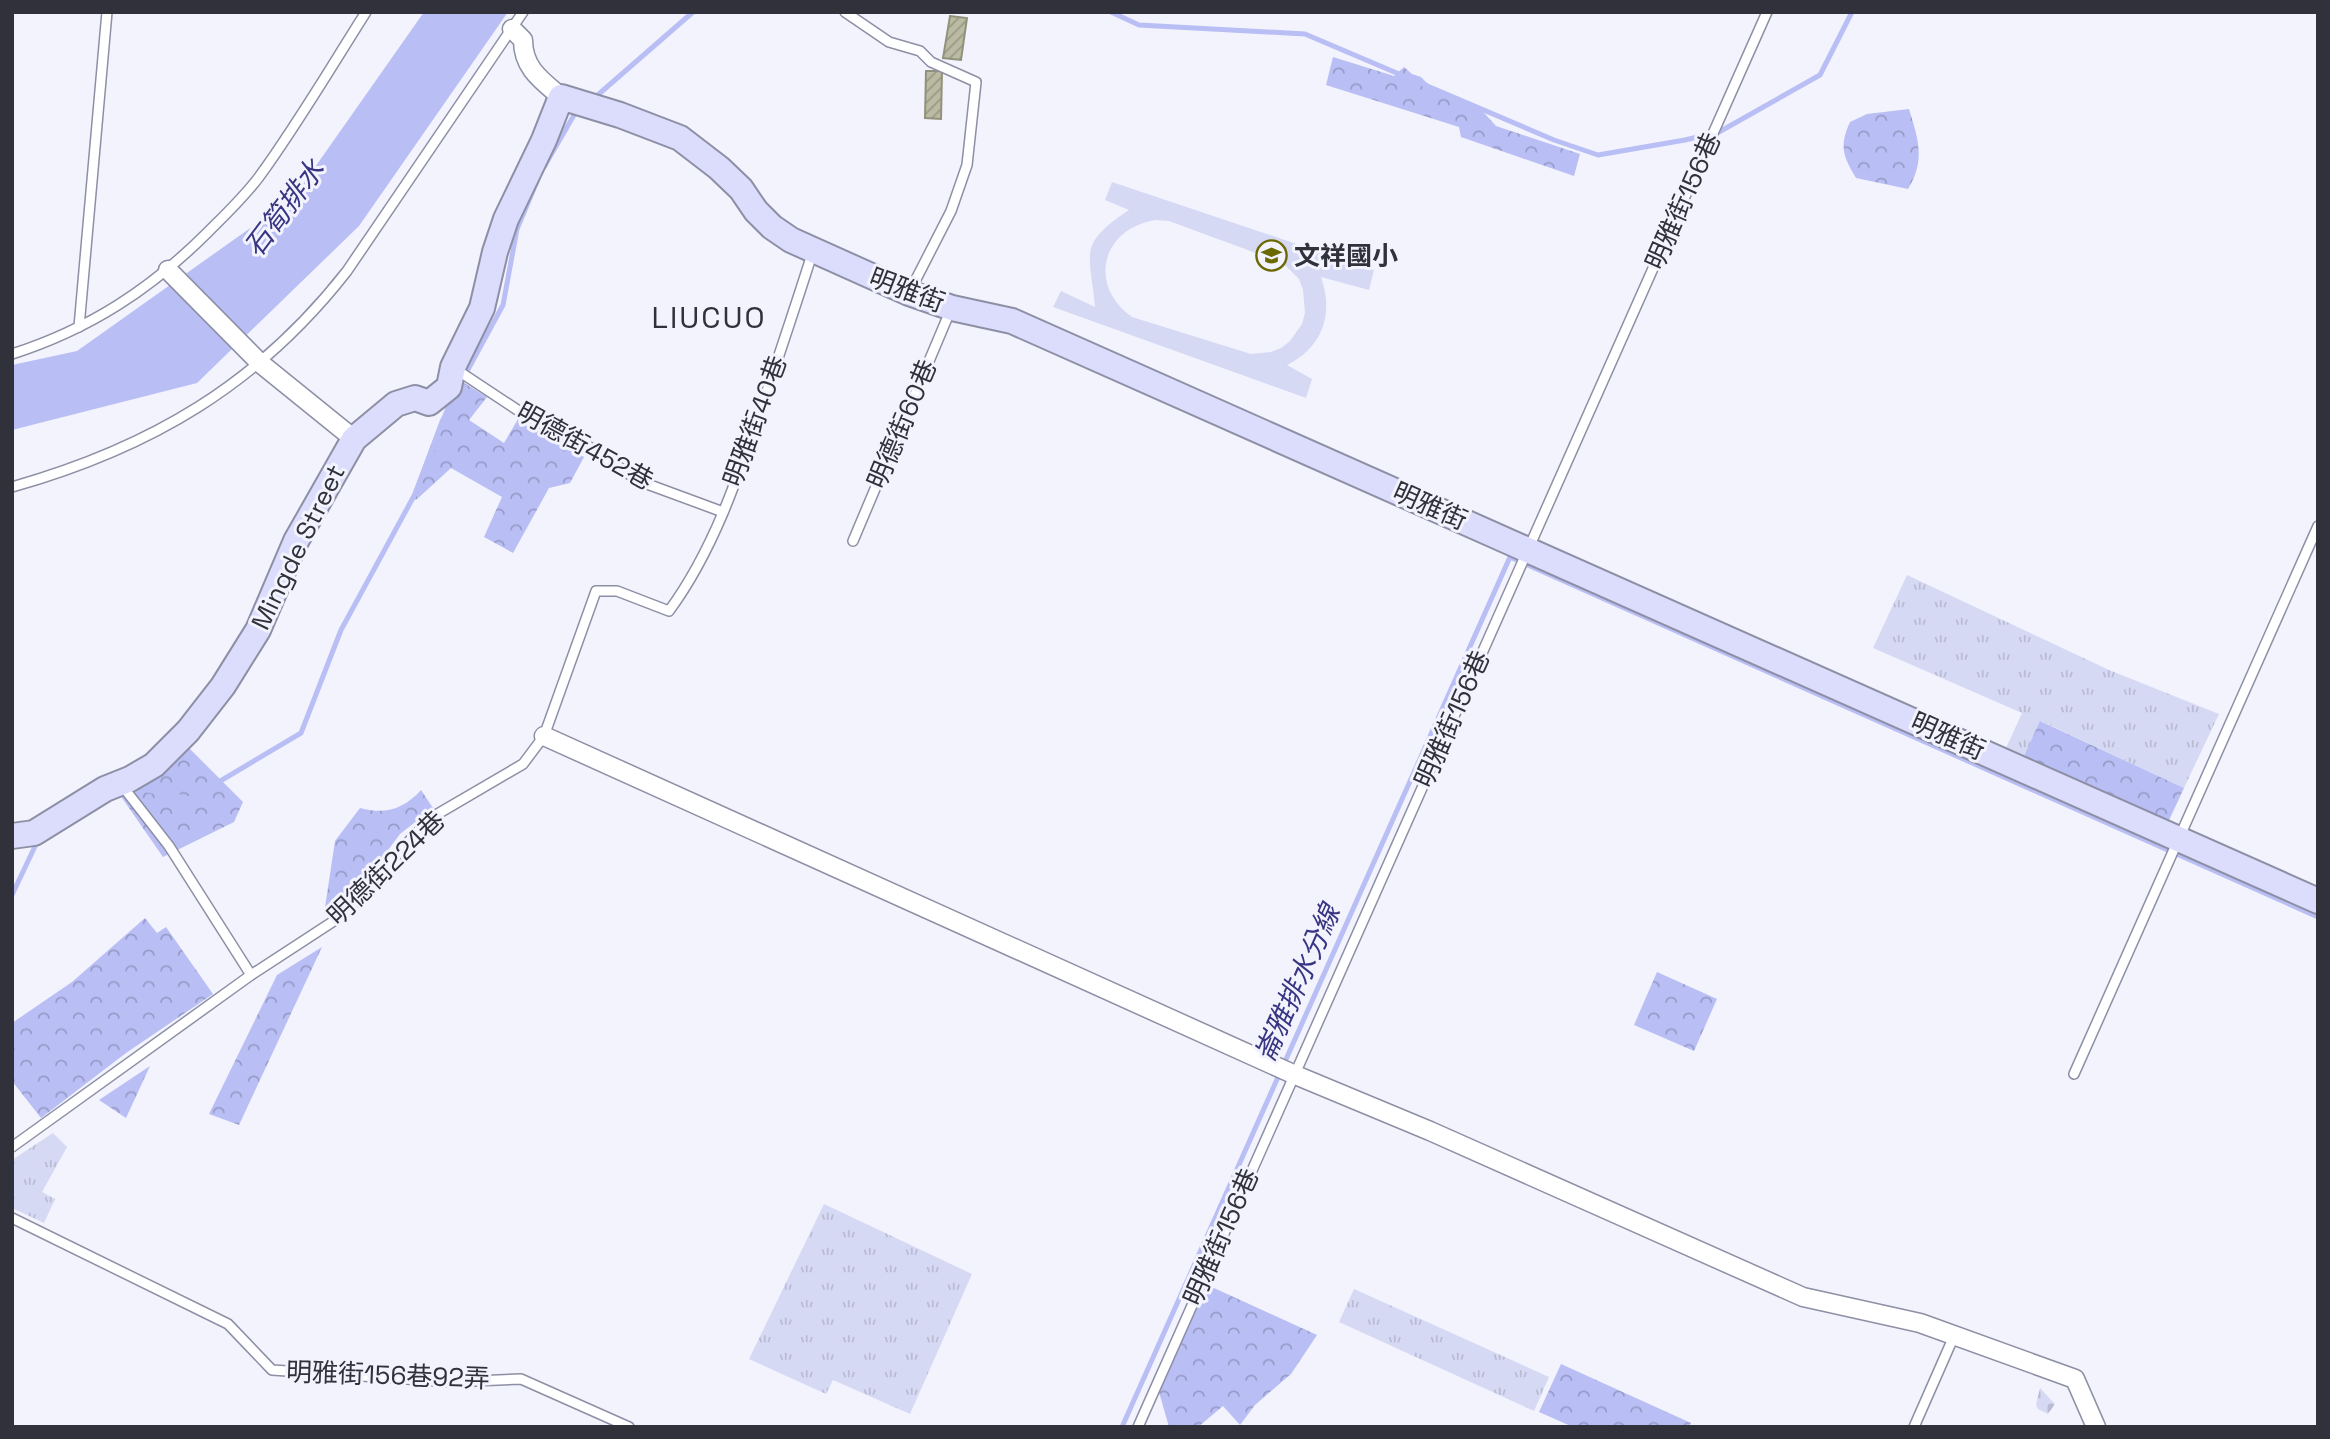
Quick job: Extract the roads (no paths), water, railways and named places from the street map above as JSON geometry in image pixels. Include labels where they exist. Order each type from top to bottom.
[{"type":"street","points":[[512,29],[523,40],[524,55],[532,72],[561,97]]},
{"type":"street","name":"明雅街","points":[[561,97],[620,115],[680,138],[734,182],[755,211],[772,227],[813,251],[909,293],[952,308],[1012,321],[2318,901]]},
{"type":"street","name":"Mingde Street","points":[[12,836],[34,833],[72,807],[154,765],[188,731],[223,686],[258,630],[296,541],[354,439],[396,404],[415,398],[429,403],[449,387],[453,367],[482,308],[495,251],[506,219],[544,140],[561,97]]},
{"type":"street","points":[[168,270],[260,363],[354,439]]},
{"type":"street","points":[[544,736],[1293,1074],[1430,1131],[1803,1297],[1920,1323],[2075,1380],[2096,1427]]},
{"type":"lane","points":[[79,327],[107,12]]},
{"type":"lane","points":[[12,354],[79,327],[119,305],[168,270],[227,214],[259,176],[366,12]]},
{"type":"lane","points":[[12,487],[80,465],[145,437],[198,407],[260,363],[306,319],[347,271],[400,197],[523,12]]},
{"type":"lane","points":[[845,12],[889,42],[920,51],[931,62],[976,82],[967,165],[951,211],[909,293]]},
{"type":"lane","name":"明雅街156巷","points":[[1138,1427],[1767,12]]},
{"type":"lane","name":"明雅街40巷","points":[[723,512],[747,449],[813,251]]},
{"type":"lane","name":"明德街60巷","points":[[853,541],[952,308]]},
{"type":"lane","name":"明德街452巷","points":[[453,367],[528,417],[591,447],[639,481],[723,512]]},
{"type":"lane","name":"明德街224巷","points":[[12,1147],[251,975],[343,915],[429,819],[523,764],[544,736],[596,591],[617,591],[668,611],[685,588],[723,512]]},
{"type":"lane","points":[[2074,1074],[2318,526]]},
{"type":"lane","points":[[120,783],[169,846],[251,975]]},
{"type":"lane","name":"明雅街156巷92弄","points":[[12,1218],[228,1324],[272,1370],[452,1382],[521,1379],[629,1427]]},
{"type":"lane","points":[[1913,1427],[1954,1336]]},
{"type":"water","name":"石筍排水","points":[[424,12],[508,12],[359,226],[197,383],[12,430],[12,365],[77,351],[294,197]]},
{"type":"waterway","points":[[592,100],[693,12]]},
{"type":"waterway","points":[[1111,12],[1139,25],[1305,34],[1554,140],[1598,155],[1719,132],[1820,75],[1852,12]]},
{"type":"waterway","points":[[544,167],[574,115],[579,111]]},
{"type":"waterway","points":[[465,375],[503,305],[517,229],[538,179]]},
{"type":"waterway","points":[[134,787],[190,799],[301,733],[341,630],[415,494],[453,395]]},
{"type":"waterway","name":"崙雅排水分線","points":[[1122,1427],[1510,557],[2318,917]]},
{"type":"waterway","points":[[12,895],[38,840]]},
{"type":"place","name":"文祥國小","points":[[1271,256]]},
{"type":"district","name":"LIUCUO","points":[[709,318]]}]
